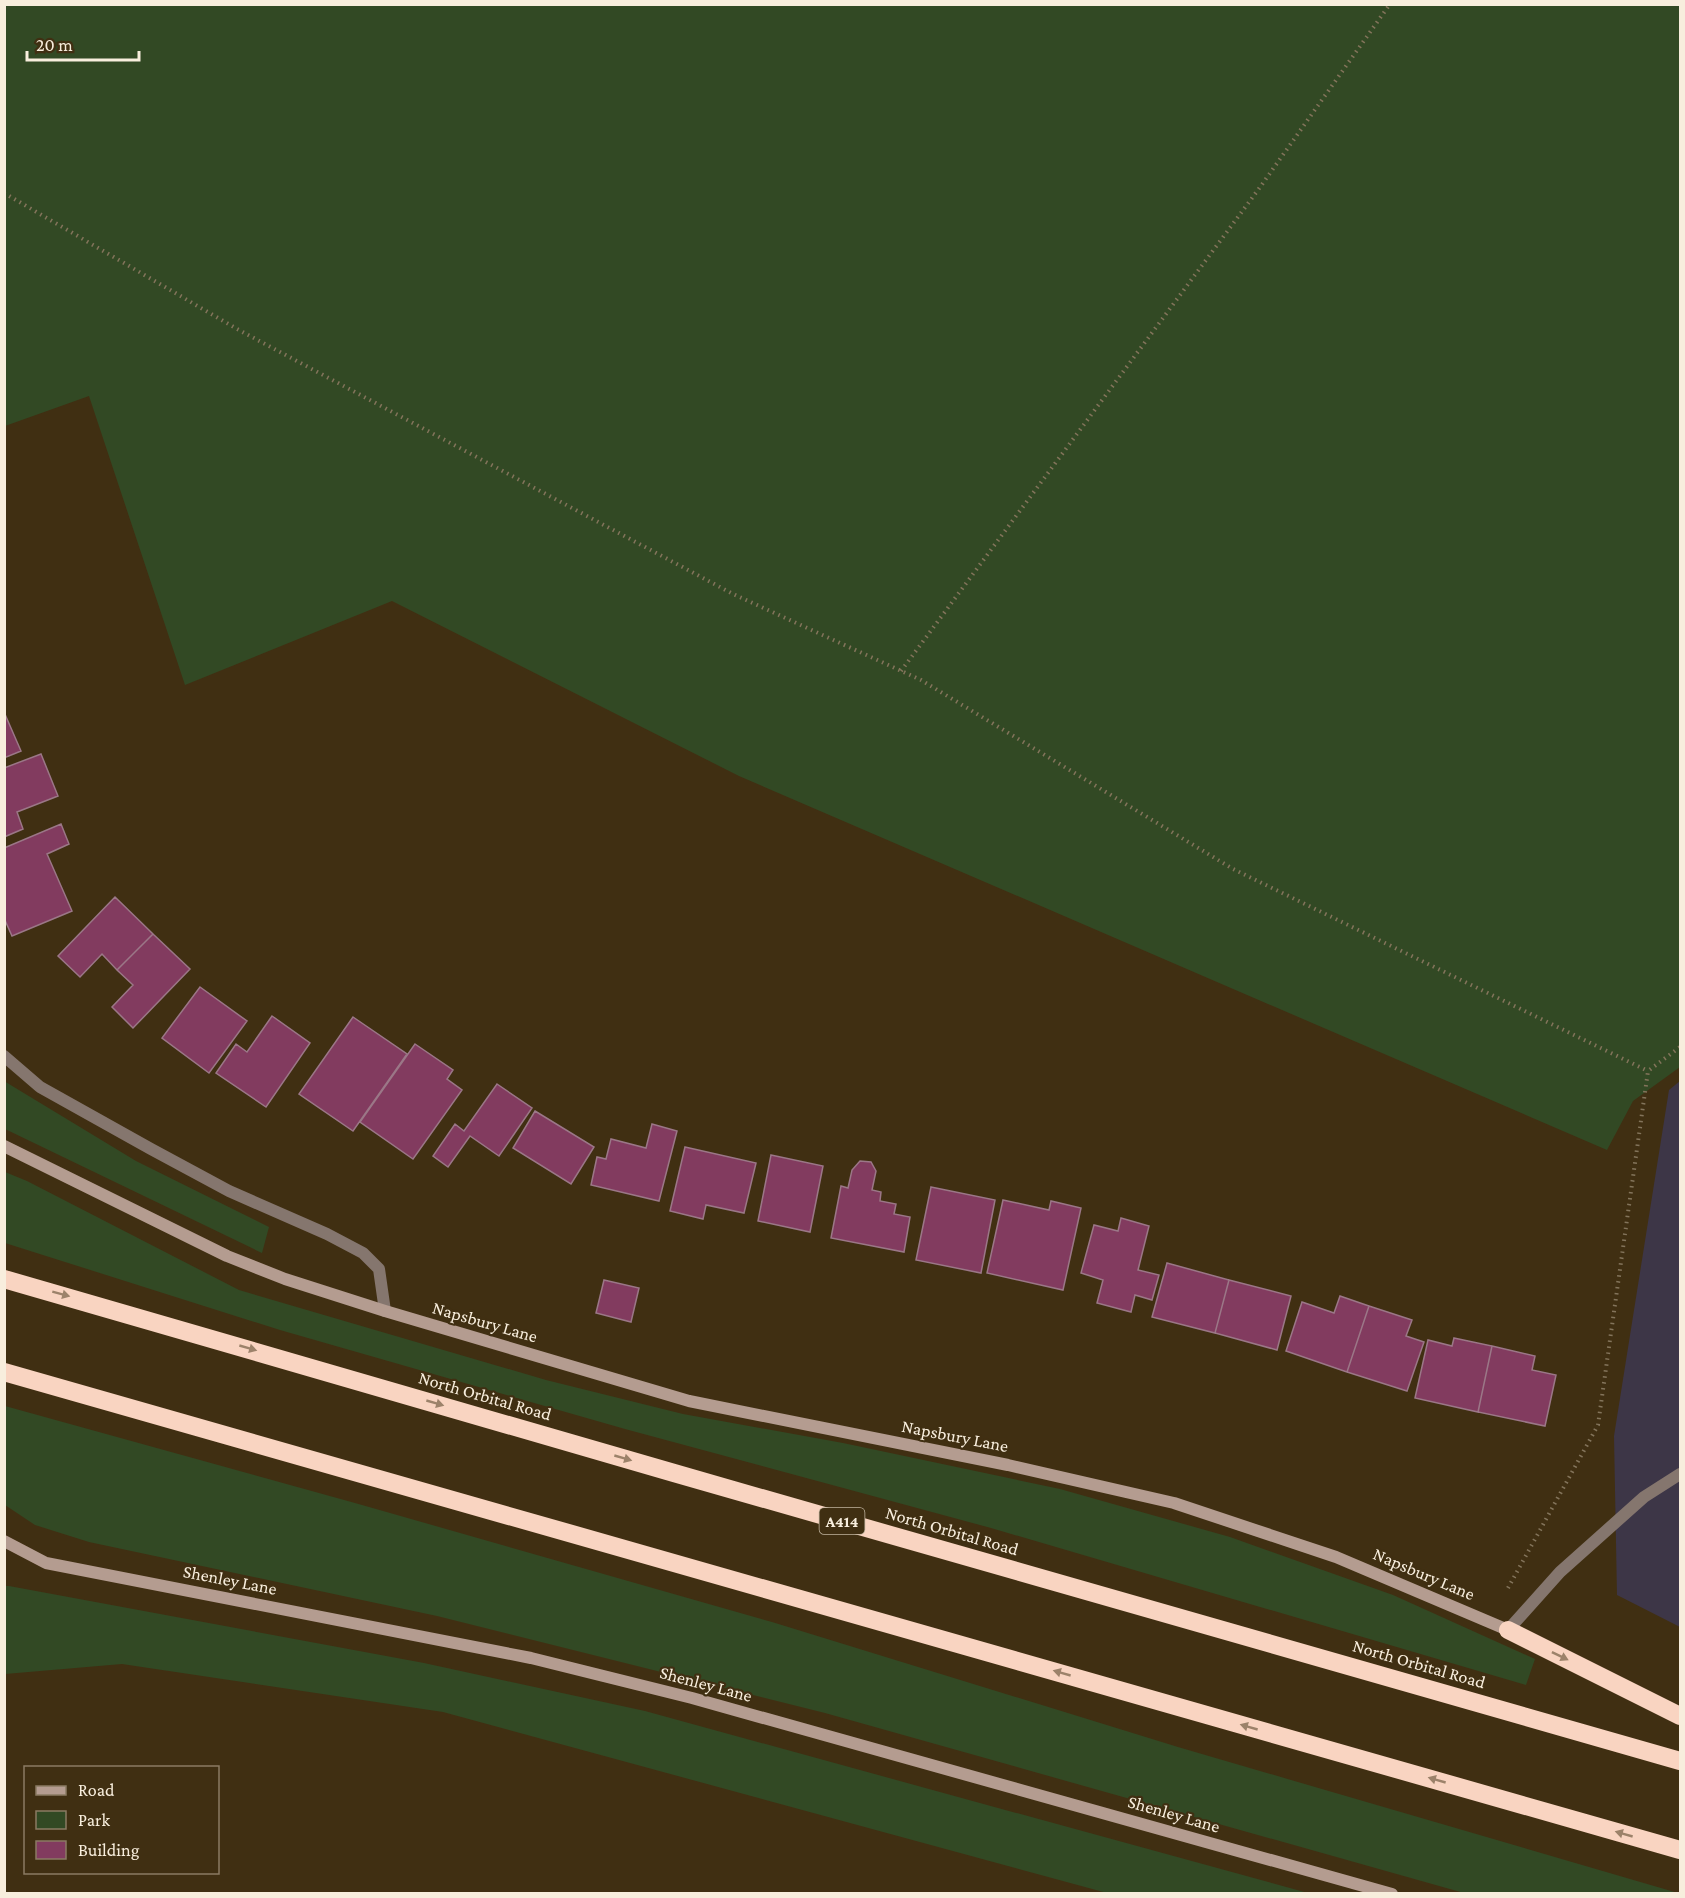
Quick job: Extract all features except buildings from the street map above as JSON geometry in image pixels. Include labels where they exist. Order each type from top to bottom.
[{"type":"highway","name":"North Orbital Road","points":[[4,1279],[1680,1761]]},
{"type":"highway","points":[[4,1372],[1680,1850]]},
{"type":"highway","points":[[1508,1630],[1680,1716]]},
{"type":"street","points":[[4,1056],[40,1087],[151,1149],[229,1191],[327,1234],[363,1253],[379,1269],[385,1311]]},
{"type":"street","name":"Napsbury Lane","points":[[4,1146],[227,1256],[285,1279],[689,1401],[1008,1465],[1174,1503],[1336,1557],[1508,1630]]},
{"type":"street","points":[[1508,1630],[1560,1572],[1644,1497],[1680,1474]]},
{"type":"street","name":"Shenley Lane","points":[[4,1541],[46,1563],[531,1658],[692,1698],[1392,1893]]},
{"type":"path","points":[[901,670],[1258,190],[1390,4]]},
{"type":"path","points":[[4,193],[237,328],[733,594],[921,680],[1233,869],[1648,1071]]},
{"type":"path","points":[[1489,1622],[1598,1425],[1648,1071],[1680,1047]]},
{"type":"shaded area","points":[[1680,1081],[1680,1627],[1617,1595],[1614,1436],[1669,1090]]},
{"type":"green space","points":[[5,4],[1680,5],[1680,1067],[1633,1101],[1607,1150],[739,776],[392,601],[185,685],[89,396],[5,426]]},
{"type":"green space","points":[[4,1081],[136,1161],[269,1227],[262,1253],[5,1129]]},
{"type":"green space","points":[[5,1172],[27,1181],[239,1290],[546,1380],[683,1414],[843,1443],[1060,1489],[1230,1537],[1393,1595],[1535,1659],[1526,1685],[991,1528],[625,1429],[280,1330],[5,1243]]},
{"type":"green space","points":[[5,1406],[772,1622],[1178,1747],[1678,1893],[1464,1893],[825,1713],[437,1616],[89,1542],[35,1525],[5,1505]]},
{"type":"green space","points":[[5,1586],[424,1663],[645,1711],[1308,1893],[1107,1893],[443,1712],[122,1664],[5,1674]]}]
